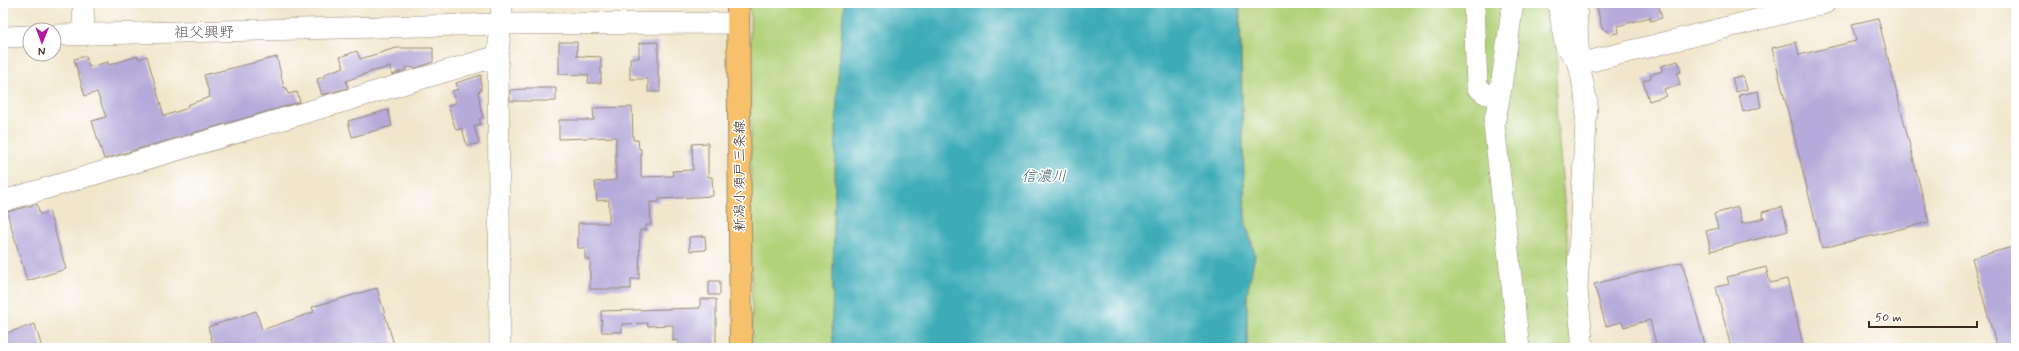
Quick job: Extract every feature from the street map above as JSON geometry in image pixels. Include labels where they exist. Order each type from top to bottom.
[{"type":"main road","name":"新潟小須戸三条線","points":[[738,13],[741,348]]},
{"type":"street","points":[[83,3],[84,35]]},
{"type":"street","points":[[500,348],[498,56],[502,3]]},
{"type":"street","points":[[1474,3],[1477,87],[1486,94],[1500,94]]},
{"type":"street","points":[[1513,3],[1500,94],[1494,124],[1519,348]]},
{"type":"street","points":[[1558,3],[1565,44],[1580,64]]},
{"type":"street","points":[[1576,3],[1580,64],[1587,103],[1577,290],[1582,348]]},
{"type":"street","points":[[1580,64],[1825,3]]},
{"type":"street","points":[[62,35],[501,24],[738,13]]},
{"type":"street","points":[[3,37],[22,36]]},
{"type":"street","points":[[3,201],[498,56]]},
{"type":"green space","points":[[750,3],[844,3],[837,90],[832,321],[833,348],[752,348]]},
{"type":"green space","points":[[1240,3],[1558,3],[1556,109],[1577,348],[1247,348],[1247,294],[1255,255],[1245,216]]},
{"type":"water","name":"信濃川","points":[[844,3],[1239,3],[1245,223],[1255,255],[1247,294],[1247,348],[833,348],[832,321],[837,90]]},
{"type":"building","points":[[1612,3],[1658,3],[1662,18],[1651,21],[1650,17],[1618,26],[1619,33],[1611,34],[1602,28],[1597,7]]},
{"type":"building","points":[[1878,18],[1929,222],[1822,248],[1772,48],[1796,42],[1799,55],[1856,41],[1852,24]]},
{"type":"building","points":[[559,42],[577,42],[577,56],[601,57],[601,83],[588,83],[589,75],[559,74]]},
{"type":"building","points":[[658,42],[658,78],[660,78],[660,92],[648,92],[648,79],[630,79],[630,58],[639,58],[639,43]]},
{"type":"building","points":[[396,48],[433,48],[433,62],[416,68],[406,67],[406,70],[392,75],[390,67],[370,72],[346,81],[348,88],[322,95],[317,79],[324,77],[324,74],[344,67],[340,57],[357,51],[360,59]]},
{"type":"building","points":[[86,56],[89,67],[108,62],[109,65],[138,56],[139,59],[147,56],[164,116],[188,108],[187,105],[210,97],[204,75],[277,57],[284,88],[286,87],[288,94],[297,92],[300,102],[104,159],[92,121],[106,117],[97,92],[85,96],[74,59]]},
{"type":"building","points":[[1678,61],[1681,72],[1677,73],[1680,85],[1664,89],[1666,96],[1649,101],[1643,81],[1651,78],[1650,75],[1662,71],[1661,66]]},
{"type":"building","points":[[481,75],[481,91],[478,92],[483,118],[479,119],[481,124],[474,126],[479,143],[467,146],[462,128],[456,130],[448,106],[456,103],[452,91],[458,89],[456,83]]},
{"type":"building","points":[[1743,76],[1747,89],[1736,92],[1732,78]]},
{"type":"building","points":[[526,88],[556,88],[556,101],[510,101],[510,90]]},
{"type":"building","points":[[1758,91],[1761,107],[1743,112],[1739,95]]},
{"type":"building","points":[[632,107],[633,140],[638,140],[639,149],[641,149],[641,177],[673,176],[672,171],[693,170],[692,144],[708,143],[708,177],[712,177],[713,196],[659,199],[659,202],[650,202],[651,225],[646,225],[646,230],[640,230],[639,279],[631,279],[631,289],[590,289],[590,259],[585,259],[585,248],[578,248],[578,223],[609,223],[609,200],[597,201],[595,182],[616,180],[616,137],[559,139],[559,120],[594,120],[593,108]]},
{"type":"building","points":[[388,110],[392,126],[352,137],[348,121]]},
{"type":"building","points":[[37,204],[40,215],[49,211],[66,269],[27,281],[7,212]]},
{"type":"building","points":[[1738,207],[1742,224],[1764,218],[1762,212],[1782,207],[1788,231],[1711,251],[1706,231],[1718,228],[1714,214]]},
{"type":"building","points":[[705,236],[706,250],[690,251],[689,237]]},
{"type":"building","points":[[2016,246],[2016,348],[1997,348],[1972,258]]},
{"type":"building","points":[[1682,262],[1706,348],[1657,348],[1650,320],[1624,327],[1622,322],[1606,326],[1594,284]]},
{"type":"building","points":[[1766,267],[1770,283],[1787,279],[1804,348],[1731,348],[1716,287],[1729,284],[1727,277]]},
{"type":"building","points":[[709,281],[720,281],[720,295],[709,295]]},
{"type":"building","points":[[377,288],[395,348],[214,348],[208,327],[256,311],[262,330],[314,312],[312,307]]},
{"type":"building","points":[[700,299],[716,299],[716,348],[678,348],[678,340],[673,341],[673,325],[648,326],[647,323],[622,324],[622,332],[602,332],[601,311],[700,308]]},
{"type":"building","points":[[35,324],[42,348],[3,348],[3,334]]},
{"type":"district","name":"祖父興野","points":[[204,32]]}]
